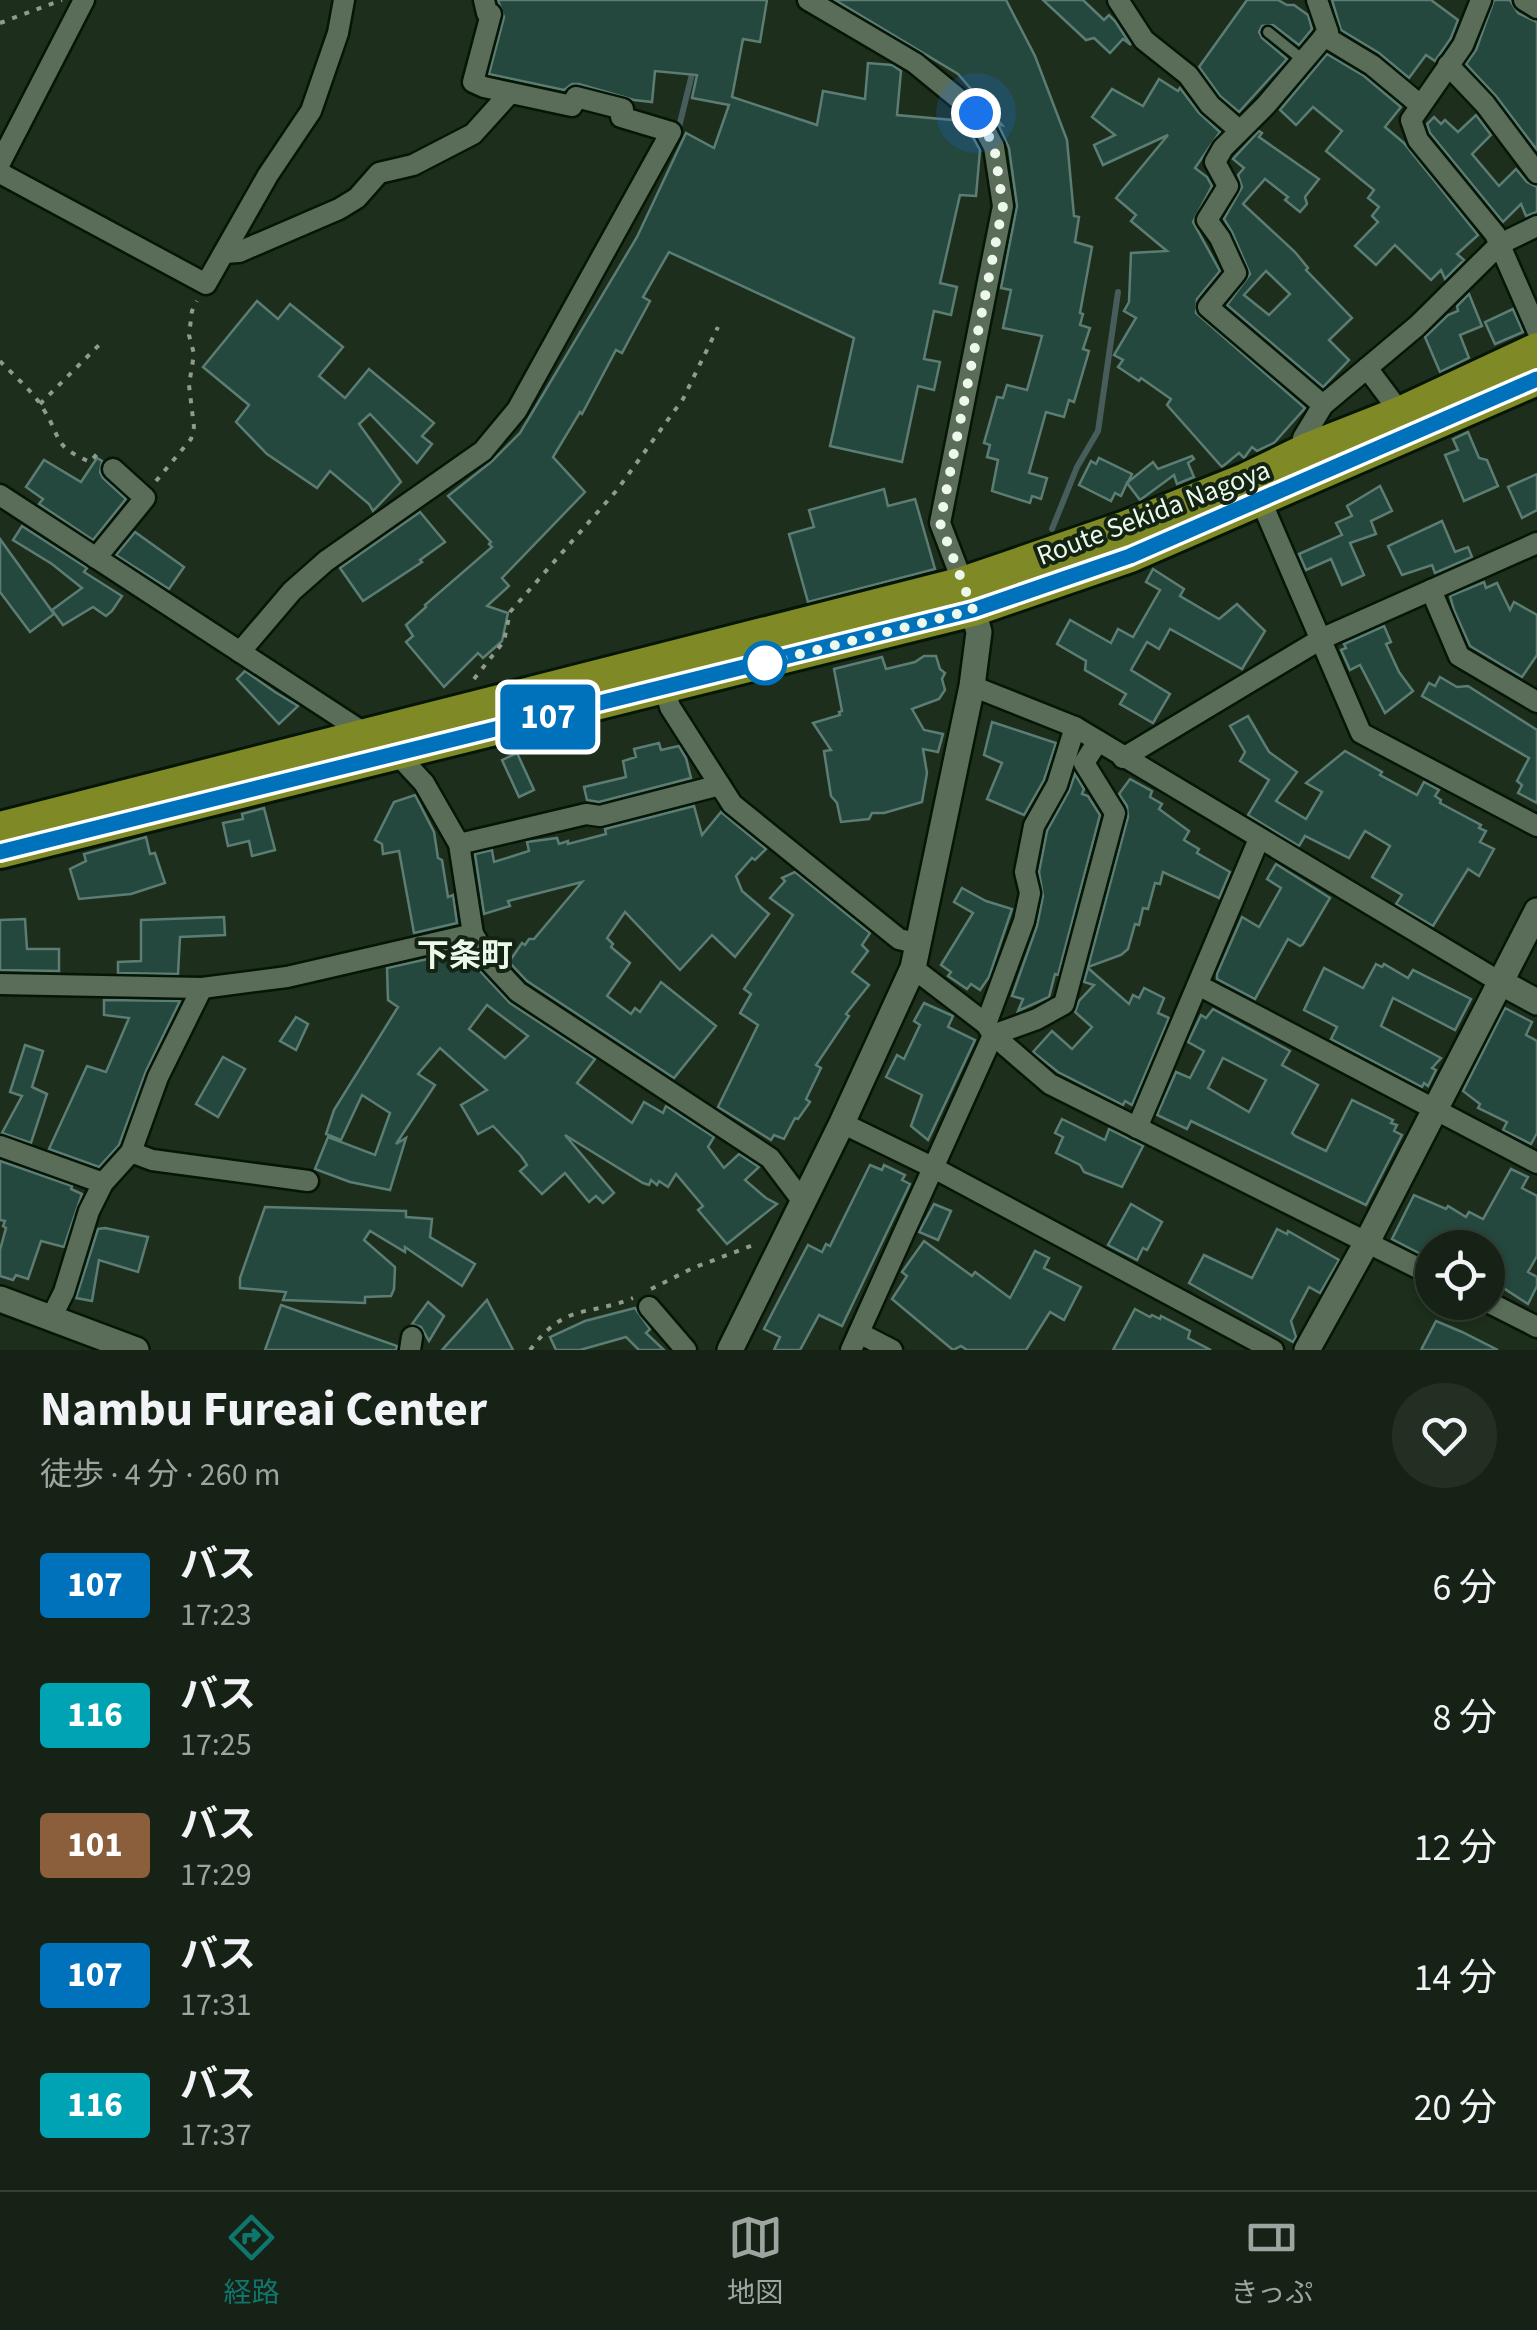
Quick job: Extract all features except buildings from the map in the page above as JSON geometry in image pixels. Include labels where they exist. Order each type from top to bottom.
[{"type":"main road","name":"Route Sekida Nagoya","points":[[0,852],[666,688],[968,597],[1402,412],[1537,349]]},
{"type":"main road","name":"Route Sekida Nagoya","points":[[0,828],[367,735],[1130,556],[1537,379]]},
{"type":"street","points":[[0,164],[84,0]]},
{"type":"street","points":[[0,172],[206,284],[268,175],[311,112],[338,33],[344,0]]},
{"type":"street","points":[[240,652],[292,591],[326,561],[483,450],[499,434],[518,410],[671,132],[621,117],[622,110],[576,96],[572,106],[510,94],[474,82],[491,14],[487,13],[484,0]]},
{"type":"street","points":[[730,1350],[842,1123],[916,956],[972,686],[979,632],[940,523],[1003,206],[994,146],[976,113],[915,63],[808,0]]},
{"type":"street","points":[[1118,0],[1144,40],[1188,75],[1210,106],[1239,130]]},
{"type":"street","points":[[1317,0],[1328,32],[1266,105],[1222,148],[1215,162],[1228,186],[1207,220],[1236,273],[1208,306],[1324,405]]},
{"type":"street","points":[[1481,0],[1463,45],[1411,120],[1418,140],[1495,234],[1537,330]]},
{"type":"street","points":[[1524,0],[1537,8]]},
{"type":"street","points":[[1324,36],[1372,65],[1420,104]]},
{"type":"street","points":[[1448,65],[1485,104],[1537,173]]},
{"type":"street","points":[[224,254],[239,252],[339,209],[358,198],[379,173],[412,165],[473,134],[510,94]]},
{"type":"street","points":[[1308,449],[1303,438],[1324,405],[1417,326],[1500,244],[1537,226]]},
{"type":"street","points":[[1367,368],[1392,400]]},
{"type":"street","points":[[96,558],[144,496],[112,468]]},
{"type":"street","points":[[0,495],[398,756],[424,783],[459,844],[473,934],[490,962],[518,992],[770,1158],[804,1203]]},
{"type":"street","points":[[1261,501],[1360,732],[1537,826]]},
{"type":"street","points":[[1123,758],[1321,638],[1537,543]]},
{"type":"street","points":[[1431,590],[1458,656],[1537,702]]},
{"type":"street","points":[[972,686],[1076,727],[1537,1002]]},
{"type":"street","points":[[666,688],[670,707],[732,804],[898,939],[1050,1084],[1415,1266]]},
{"type":"street","points":[[892,1350],[855,1342],[990,1029],[1024,921],[1030,893],[1025,872],[1034,826],[1057,785],[1076,727]]},
{"type":"street","points":[[990,1029],[1038,1019],[1064,1004],[1116,813],[1084,763],[1098,741]]},
{"type":"street","points":[[459,844],[586,814],[600,816],[720,785]]},
{"type":"street","points":[[1137,1128],[1259,839]]},
{"type":"street","points":[[1307,1350],[1367,1242],[1537,911]]},
{"type":"street","points":[[0,984],[202,988],[286,977],[473,934]]},
{"type":"street","points":[[1198,985],[1537,1163]]},
{"type":"street","points":[[51,1318],[64,1292],[89,1211],[102,1183],[131,1152],[158,1076],[202,988]]},
{"type":"street","points":[[842,1123],[932,1167],[1273,1350]]},
{"type":"street","points":[[0,1146],[102,1183]]},
{"type":"street","points":[[131,1152],[152,1160],[308,1181]]},
{"type":"street","points":[[0,1299],[136,1350]]},
{"type":"street","points":[[650,1307],[686,1350]]},
{"type":"street","points":[[1505,1311],[1537,1327]]},
{"type":"lane","points":[[1268,32],[1304,60]]},
{"type":"path","points":[[0,24],[62,0]]},
{"type":"path","points":[[144,496],[191,439],[194,427],[189,385],[194,354],[189,335],[192,311],[206,284]]},
{"type":"path","points":[[472,682],[504,641],[510,612],[618,490],[683,399],[718,326]]},
{"type":"path","points":[[40,404],[102,342]]},
{"type":"path","points":[[0,361],[40,404],[56,438],[68,452],[90,462],[97,454],[112,468]]},
{"type":"waterway","points":[[677,135],[693,70]]},
{"type":"waterway","points":[[1052,529],[1077,467],[1098,431],[1118,292]]},
{"type":"bus line","name":"107","points":[[0,852],[973,610],[1130,556],[1537,379]]},
{"type":"district","name":"下条町","points":[[465,955]]},
{"type":"route","points":[[765,663],[973,610],[940,523],[1003,206],[994,146],[976,113]]}]
